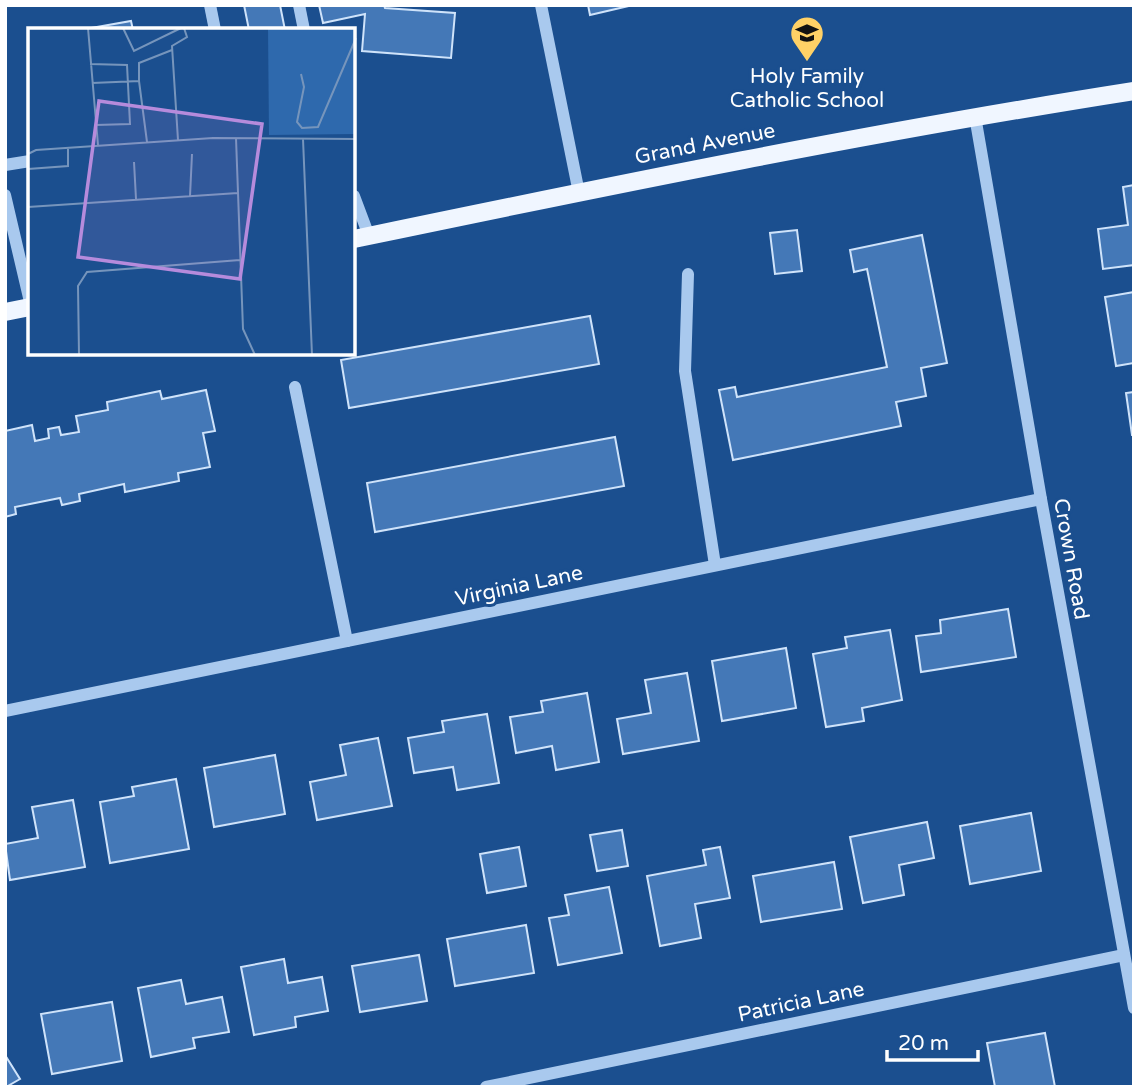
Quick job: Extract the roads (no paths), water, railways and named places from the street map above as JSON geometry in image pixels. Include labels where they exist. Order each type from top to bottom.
[{"type":"main road","name":"Grand Avenue","points":[[361,238],[975,116],[1134,90]]},
{"type":"main road","points":[[5,312],[28,305]]},
{"type":"street","points":[[210,5],[215,28]]},
{"type":"street","points":[[299,5],[304,28]]},
{"type":"street","points":[[541,5],[579,193]]},
{"type":"street","name":"Crown Road","points":[[975,116],[1041,499],[1134,1008]]},
{"type":"street","points":[[5,165],[28,161]]},
{"type":"street","points":[[5,195],[28,295]]},
{"type":"street","points":[[355,202],[361,238]]},
{"type":"street","points":[[688,274],[685,371],[715,565]]},
{"type":"street","points":[[295,387],[347,641]]},
{"type":"street","name":"Virginia Lane","points":[[5,711],[1041,499]]},
{"type":"street","name":"Patricia Lane","points":[[486,1087],[1124,955]]},
{"type":"place","name":"Holy Family Catholic School","points":[[807,63]]}]
